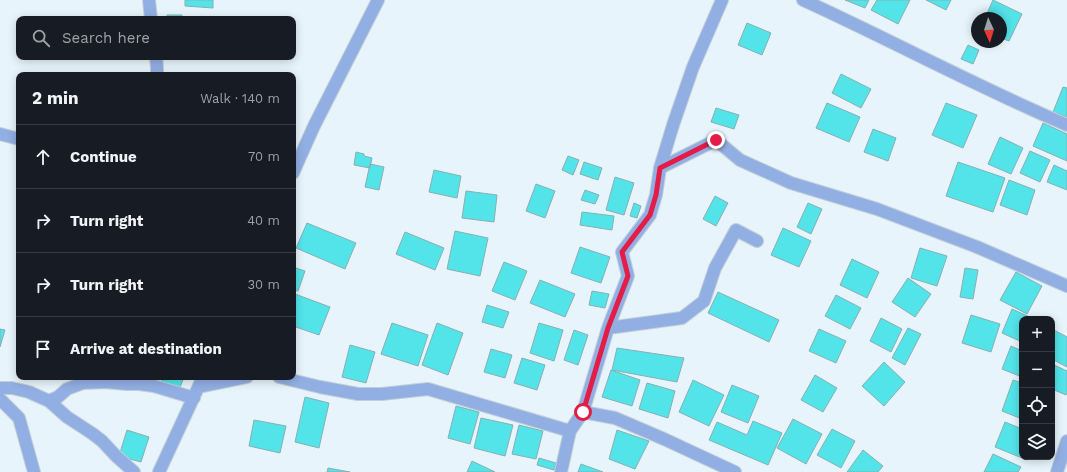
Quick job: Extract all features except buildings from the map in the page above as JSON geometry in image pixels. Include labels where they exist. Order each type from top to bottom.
[{"type":"street","points":[[149,0],[151,16]]},
{"type":"street","points":[[296,166],[314,126],[378,0]]},
{"type":"street","points":[[561,472],[570,431],[583,412],[608,328],[628,276],[622,252],[650,215],[656,195],[660,168],[673,125],[693,67],[722,0]]},
{"type":"street","points":[[803,0],[1024,106],[1067,124]]},
{"type":"street","points":[[156,60],[157,72]]},
{"type":"street","points":[[0,134],[16,139]]},
{"type":"street","points":[[660,168],[716,140],[740,160],[791,184],[877,209],[977,247],[1067,286]]},
{"type":"street","points":[[608,328],[682,318],[704,301],[715,268],[736,230],[757,241]]},
{"type":"street","points":[[50,401],[58,397],[67,389],[83,383],[105,382],[199,388],[234,380]]},
{"type":"street","points":[[291,380],[358,394],[382,394],[428,389],[570,431]]},
{"type":"street","points":[[0,388],[12,388],[29,392],[50,401],[67,417],[102,441],[134,472]]},
{"type":"street","points":[[159,472],[199,388]]},
{"type":"street","points":[[0,399],[19,418],[34,472]]},
{"type":"street","points":[[583,412],[615,418],[736,472]]},
{"type":"street","points":[[1057,472],[1067,441]]},
{"type":"route","points":[[583,412],[608,328],[628,276],[622,252],[650,215],[656,195],[660,168],[716,140]]}]
